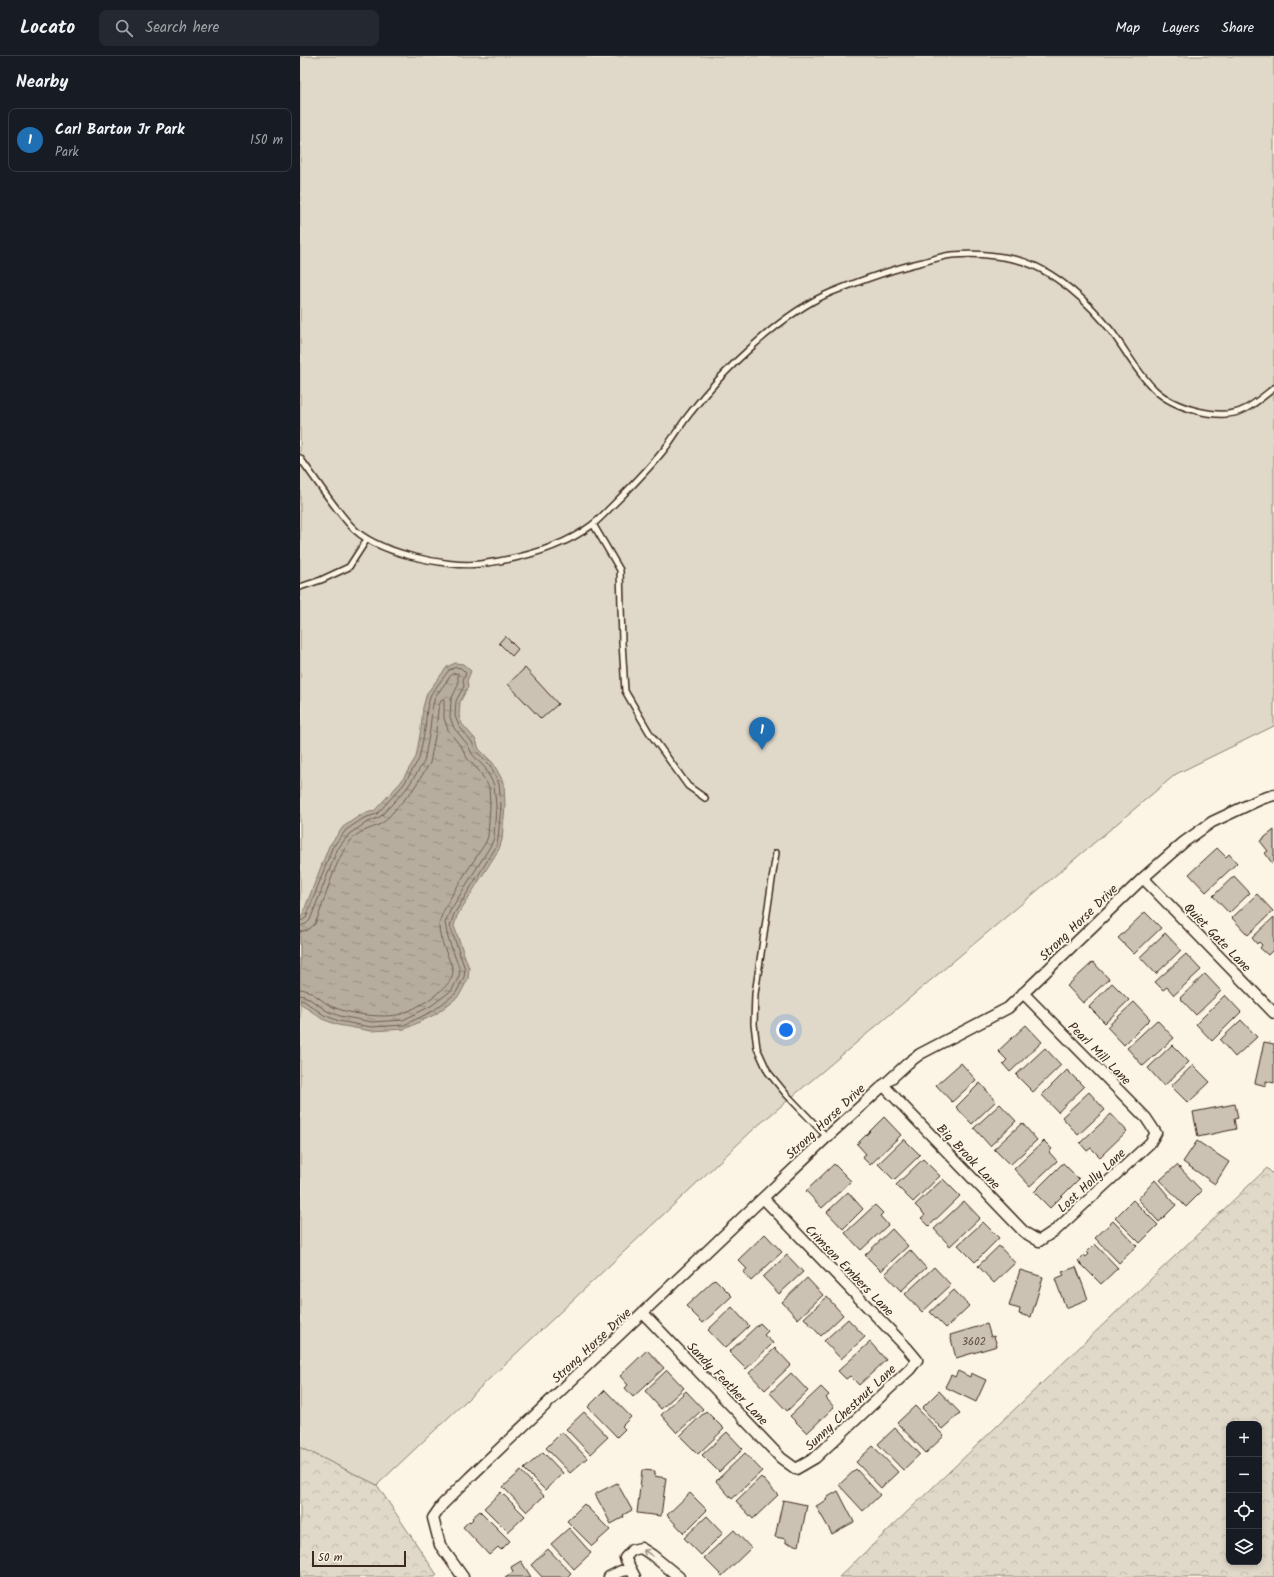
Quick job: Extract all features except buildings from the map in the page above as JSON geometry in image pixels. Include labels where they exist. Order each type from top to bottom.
[{"type":"street","name":"Strong Horse Drive","points":[[463,1577],[440,1545],[433,1518],[442,1504],[827,1137],[908,1063],[920,1054],[1008,1008],[1143,878],[1184,842],[1212,822],[1261,799],[1274,795]]},
{"type":"street","name":"Quiet Gate Lane","points":[[1143,878],[1274,1013]]},
{"type":"street","name":"Pearl Mill Lane","points":[[1023,993],[1146,1118],[1156,1133]]},
{"type":"street","name":"Big Brook Lane","points":[[883,1085],[1024,1232],[1039,1241]]},
{"type":"street","name":"Lost Holly Lane","points":[[1039,1241],[1057,1229],[1150,1143],[1156,1133]]},
{"type":"street","name":"Crimson Embers Lane","points":[[763,1198],[917,1360]]},
{"type":"street","name":"Sandy Feather Lane","points":[[643,1313],[781,1458],[796,1469]]},
{"type":"street","name":"Sunny Chestnut Lane","points":[[796,1469],[815,1458],[910,1369],[917,1360]]},
{"type":"street","points":[[633,1574],[625,1558],[632,1550],[641,1548],[679,1577]]},
{"type":"street","points":[[609,1577],[622,1571],[633,1574]]},
{"type":"lane","points":[[300,458],[352,527],[367,539],[402,553],[430,561],[467,565],[511,560],[559,544],[593,524],[666,448],[691,411],[721,377],[782,321],[824,296],[857,282],[905,266],[950,255],[990,255],[1021,261],[1056,277],[1084,300],[1110,329],[1156,391],[1183,407],[1214,415],[1243,410],[1274,388]]},
{"type":"lane","points":[[593,524],[620,570],[625,691],[649,732],[688,786],[704,798]]},
{"type":"lane","points":[[300,587],[321,580],[349,567],[367,539]]},
{"type":"lane","points":[[776,853],[755,994],[754,1024],[757,1048],[768,1072],[786,1094],[827,1137]]},
{"type":"green space","points":[[300,56],[1274,56],[1274,726],[1176,774],[755,1128],[377,1485],[300,1447]]},
{"type":"green space","points":[[1267,1168],[1274,1175],[1274,1577],[839,1577]]},
{"type":"green space","points":[[300,1447],[377,1485],[437,1575],[435,1577],[300,1577]]},
{"type":"water","points":[[455,663],[463,664],[471,671],[467,681],[468,687],[460,702],[459,716],[462,724],[476,740],[479,749],[493,763],[504,783],[505,806],[502,840],[499,849],[457,916],[454,926],[469,968],[468,979],[459,996],[436,1014],[405,1029],[371,1031],[338,1025],[322,1019],[300,1003],[300,921],[329,846],[343,827],[362,814],[374,811],[401,782],[416,757],[423,707],[427,693],[447,667]]},
{"type":"place","name":"Carl Barton Jr Park","points":[[762,750]]}]
